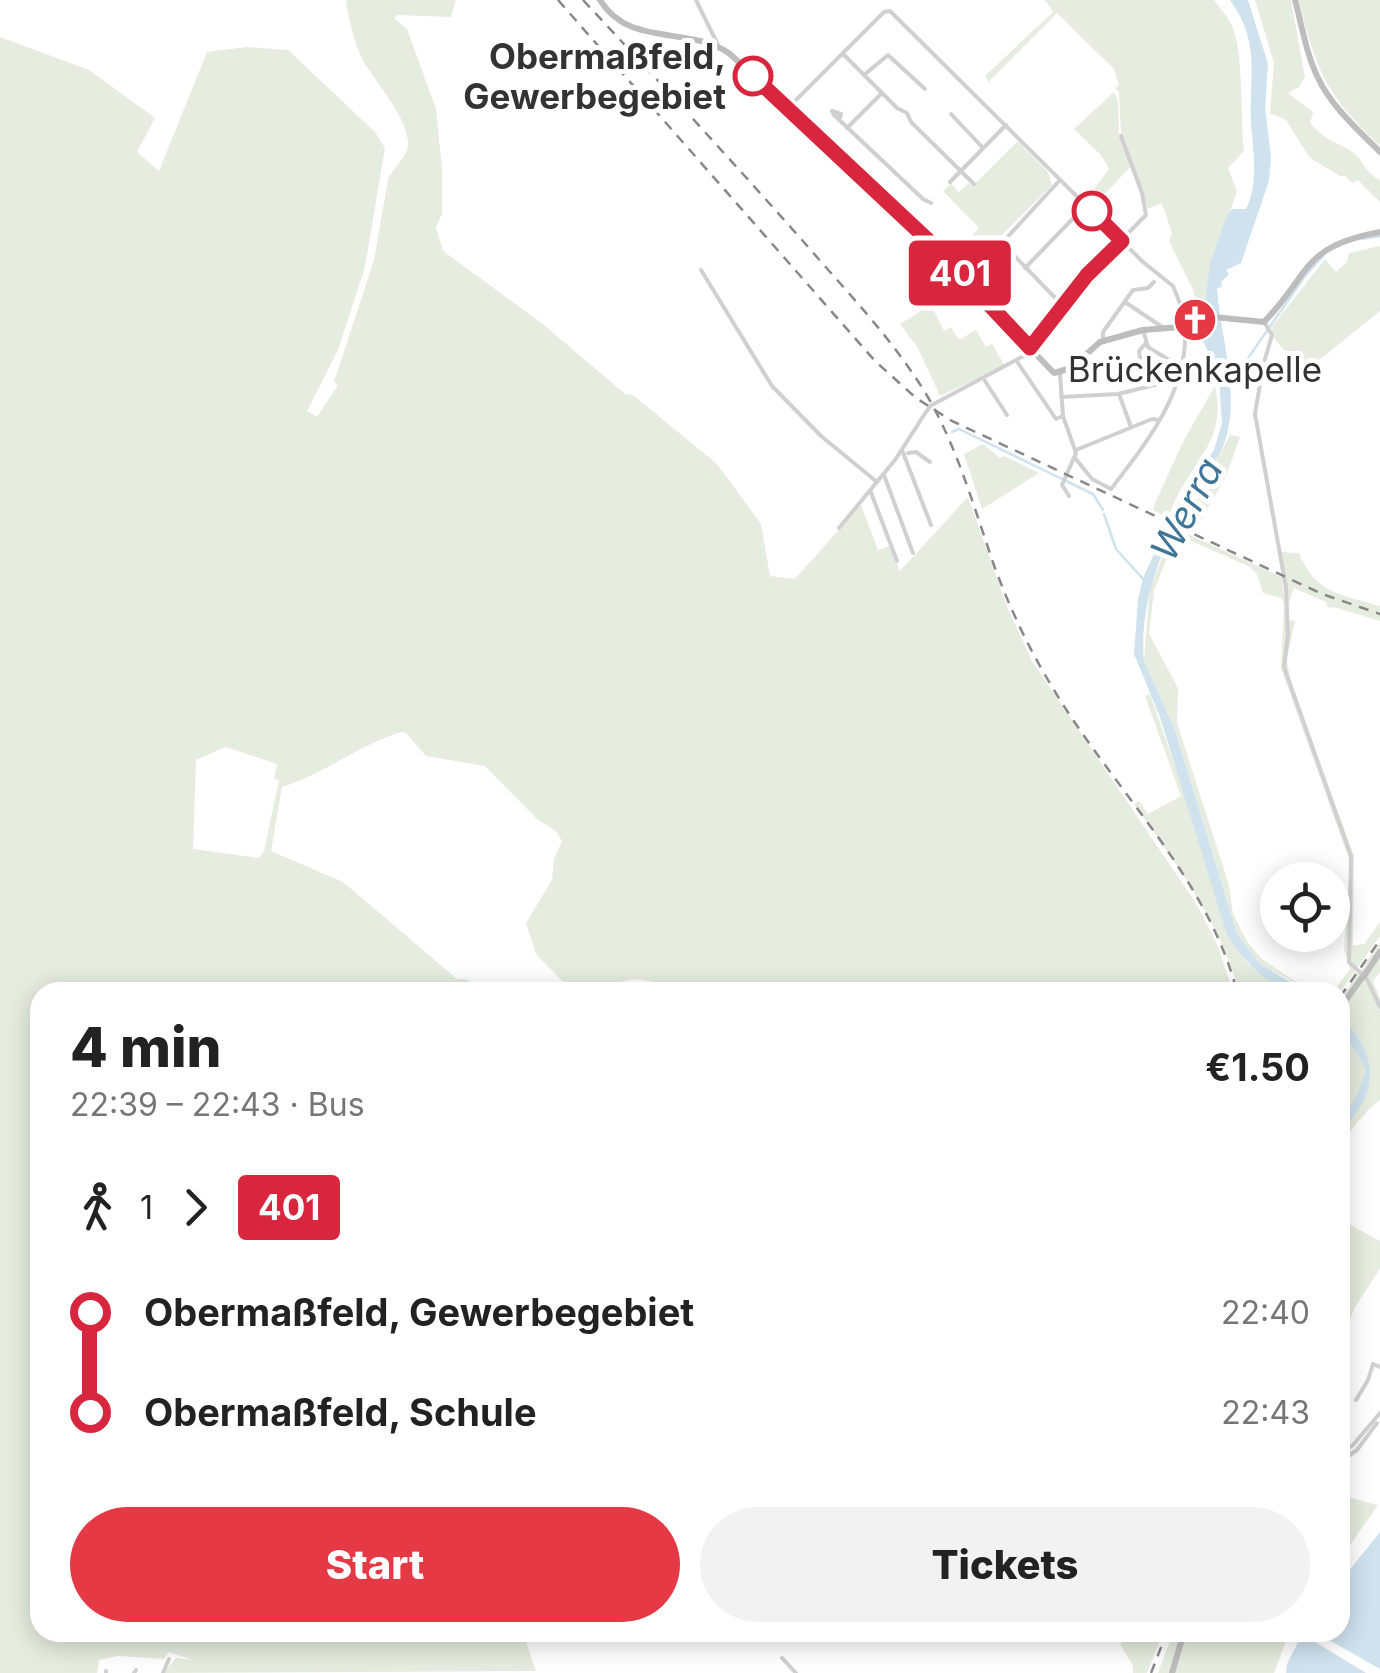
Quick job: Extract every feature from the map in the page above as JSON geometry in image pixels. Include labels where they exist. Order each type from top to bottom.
[{"type":"main road","points":[[600,0],[614,18],[634,29],[718,46],[914,227],[1047,368],[1060,374],[1103,340],[1186,324],[1196,315],[1267,326],[1324,249],[1380,232]]},
{"type":"main road","points":[[1295,0],[1309,54],[1323,88],[1380,152]]},
{"type":"main road","points":[[1350,995],[1380,952]]},
{"type":"main road","points":[[1172,1673],[1181,1642]]},
{"type":"street","points":[[696,0],[718,46]]},
{"type":"street","points":[[788,108],[884,12],[890,11],[1122,241],[1174,286],[1186,324],[1186,354],[1154,432],[1111,489],[1092,479],[1075,458]]},
{"type":"street","points":[[842,53],[904,110],[910,122],[974,184]]},
{"type":"street","points":[[864,75],[888,55],[926,88]]},
{"type":"street","points":[[847,128],[882,93]]},
{"type":"street","points":[[951,114],[983,148]]},
{"type":"street","points":[[839,120],[931,203]]},
{"type":"street","points":[[950,182],[1006,125]]},
{"type":"street","points":[[839,528],[904,452],[928,408],[1017,362],[1031,350],[1087,275],[1144,220],[1146,211],[1120,136]]},
{"type":"street","points":[[1060,180],[1004,238],[1003,246],[1064,306]]},
{"type":"street","points":[[1025,268],[1086,205]]},
{"type":"street","points":[[701,270],[772,386],[820,436],[877,482]]},
{"type":"street","points":[[1103,340],[1103,332],[1133,290],[1148,288],[1154,282]]},
{"type":"street","points":[[1125,302],[1166,329]]},
{"type":"street","points":[[1267,326],[1272,335],[1262,366],[1255,421],[1286,588],[1288,634],[1284,667],[1352,861],[1349,962],[1364,977],[1380,1007]]},
{"type":"street","points":[[1144,330],[1150,355]]},
{"type":"street","points":[[1147,345],[1169,360]]},
{"type":"street","points":[[1142,372],[1139,350],[1147,345]]},
{"type":"street","points":[[1017,362],[1056,419],[1062,416]]},
{"type":"street","points":[[1060,374],[1062,416],[1076,450],[1062,485],[1069,496]]},
{"type":"street","points":[[984,380],[1007,415]]},
{"type":"street","points":[[1060,397],[1148,390],[1178,380]]},
{"type":"street","points":[[1118,394],[1131,427]]},
{"type":"street","points":[[1076,450],[1159,420]]},
{"type":"street","points":[[904,452],[913,451],[930,462]]},
{"type":"street","points":[[904,452],[930,525]]},
{"type":"street","points":[[884,475],[912,553]]},
{"type":"street","points":[[870,490],[897,561]]},
{"type":"street","points":[[1356,1400],[1372,1364],[1380,1367]]},
{"type":"street","points":[[1350,1455],[1377,1423],[1380,1412]]},
{"type":"street","points":[[1350,1447],[1377,1423]]},
{"type":"street","points":[[782,1658],[796,1673]]},
{"type":"street","points":[[163,1673],[169,1659]]},
{"type":"shaded area","points":[[346,0],[456,0],[451,17],[394,18],[407,29],[436,109],[442,214],[436,227],[443,251],[544,325],[625,394],[633,395],[717,464],[761,524],[770,576],[795,579],[861,505],[878,550],[889,546],[900,571],[968,497],[1008,609],[1032,661],[1197,905],[1218,946],[1230,982],[563,982],[536,954],[526,923],[552,880],[554,859],[562,841],[485,766],[426,756],[401,732],[282,787],[271,851],[343,882],[457,979],[470,982],[30,982],[30,1642],[527,1642],[536,1671],[164,1673],[176,1658],[192,1660],[169,1652],[164,1659],[118,1656],[99,1660],[97,1673],[0,1673],[0,37],[89,70],[155,118],[137,152],[159,171],[207,52],[247,47],[288,50],[375,132],[385,148],[365,267],[338,350],[307,411],[317,417],[338,385],[334,382],[374,260],[388,180],[408,146],[404,125],[369,71],[352,32]],"holes":[[[226,747],[277,764],[274,779],[279,780],[264,851],[259,858],[193,849],[196,760]]]},
{"type":"shaded area","points":[[1045,0],[1214,0],[1232,26],[1240,69],[1244,151],[1228,168],[1237,192],[1210,263],[1200,314],[1169,241],[1172,234],[1162,203],[1148,209],[1121,133],[1119,92],[1115,88],[1119,85],[1114,69],[1057,13],[990,80],[991,85],[985,76],[1053,12]]},
{"type":"shaded area","points":[[1255,0],[1291,0],[1305,77],[1299,87],[1288,93],[1313,112],[1310,123],[1316,129],[1355,154],[1380,180],[1380,202],[1358,180],[1352,183],[1310,158],[1286,120],[1270,113],[1274,63]]},
{"type":"shaded area","points":[[1298,0],[1380,0],[1380,146],[1346,111],[1326,80]]},
{"type":"shaded area","points":[[1114,92],[1119,135],[1131,166],[1102,197],[1094,189],[1109,169],[1101,155],[1074,129]]},
{"type":"shaded area","points":[[1018,141],[1048,172],[1052,185],[979,258],[964,243],[979,228],[943,191],[951,183],[959,192],[969,183],[973,186]]},
{"type":"shaded area","points":[[1380,246],[1380,311],[1303,373],[1274,338],[1271,328],[1325,259],[1336,272],[1347,262],[1349,253]]},
{"type":"shaded area","points":[[931,305],[944,331],[951,327],[959,340],[976,330],[986,347],[992,344],[1005,366],[940,396],[918,348],[900,324]]},
{"type":"shaded area","points":[[1215,386],[1215,429],[1168,518],[1153,510],[1155,503]]},
{"type":"shaded area","points":[[1230,435],[1240,437],[1226,476],[1196,529],[1183,524]]},
{"type":"shaded area","points":[[983,444],[1000,458],[1004,456],[1039,473],[982,509],[964,454]]},
{"type":"shaded area","points":[[1174,528],[1282,577],[1287,621],[1295,620],[1287,659],[1290,681],[1354,856],[1353,946],[1364,944],[1380,922],[1380,936],[1347,982],[1340,982],[1350,969],[1345,952],[1350,952],[1350,862],[1281,668],[1281,598],[1263,593],[1257,574],[1250,567],[1176,534],[1154,591],[1149,634],[1178,688],[1177,723],[1229,885],[1233,914],[1248,943],[1262,959],[1296,982],[1259,963],[1237,934],[1175,730],[1144,661],[1150,588]]},
{"type":"shaded area","points":[[1280,552],[1299,553],[1321,585],[1380,606],[1380,621],[1328,608],[1326,602],[1294,588],[1289,603]]},
{"type":"shaded area","points":[[1150,694],[1196,827],[1227,935],[1248,964],[1273,982],[1236,982],[1209,917],[1134,804],[1139,801],[1148,814],[1181,796],[1145,696]]},
{"type":"shaded area","points":[[1380,943],[1380,972],[1373,981],[1380,999],[1380,1100],[1350,1133],[1350,986]]},
{"type":"shaded area","points":[[1350,1224],[1380,1241],[1380,1268],[1350,1320]]},
{"type":"shaded area","points":[[1350,1498],[1378,1505],[1350,1545]]},
{"type":"shaded area","points":[[1159,1642],[1147,1673],[1133,1673],[1120,1644]]},
{"type":"shaded area","points":[[1170,1642],[1286,1642],[1274,1673],[1158,1673]]},
{"type":"water","points":[[1230,0],[1248,0],[1268,64],[1265,108],[1271,157],[1269,181],[1241,263],[1226,270],[1229,274],[1221,282],[1222,287],[1217,288],[1230,380],[1227,434],[1215,463],[1185,507],[1159,562],[1148,601],[1144,661],[1175,730],[1237,934],[1259,963],[1290,982],[1271,982],[1242,956],[1227,935],[1160,717],[1134,654],[1143,578],[1177,504],[1214,450],[1222,423],[1219,377],[1197,327],[1210,263],[1228,213],[1232,209],[1246,209],[1253,189],[1250,45],[1240,15]]},
{"type":"water","points":[[1350,1028],[1362,1046],[1370,1074],[1362,1103],[1350,1120],[1350,1106],[1366,1072],[1350,1042]]},
{"type":"water","points":[[1380,1532],[1380,1669],[1333,1642],[1350,1642],[1350,1570]]},
{"type":"water","points":[[1298,1642],[1315,1642],[1366,1673],[1286,1673]]},
{"type":"waterway","points":[[1362,239],[1380,236]]},
{"type":"waterway","points":[[1228,387],[1323,256]]},
{"type":"waterway","points":[[952,432],[959,429],[1062,479]]},
{"type":"waterway","points":[[1066,481],[1093,494],[1103,510]]},
{"type":"waterway","points":[[1104,514],[1116,549],[1144,580]]},
{"type":"railway","points":[[558,0],[875,361],[916,398],[952,421],[1322,594],[1380,614]]},
{"type":"railway","points":[[583,0],[802,240],[916,378],[949,440],[1001,584],[1029,646],[1078,727],[1182,873],[1205,911],[1234,982]]},
{"type":"railway","points":[[1350,983],[1380,940]]},
{"type":"railway","points":[[1151,1673],[1163,1642]]},
{"type":"bus line","name":"401","points":[[753,76],[930,242],[1030,348],[1087,275],[1122,241],[1092,211]]},
{"type":"place","name":"Obermaßfeld, Gewerbegebiet","points":[[753,76]]},
{"type":"place","name":"Brückenkapelle","points":[[1195,320]]},
{"type":"water label","name":"Werra","points":[[1186,509]]}]
